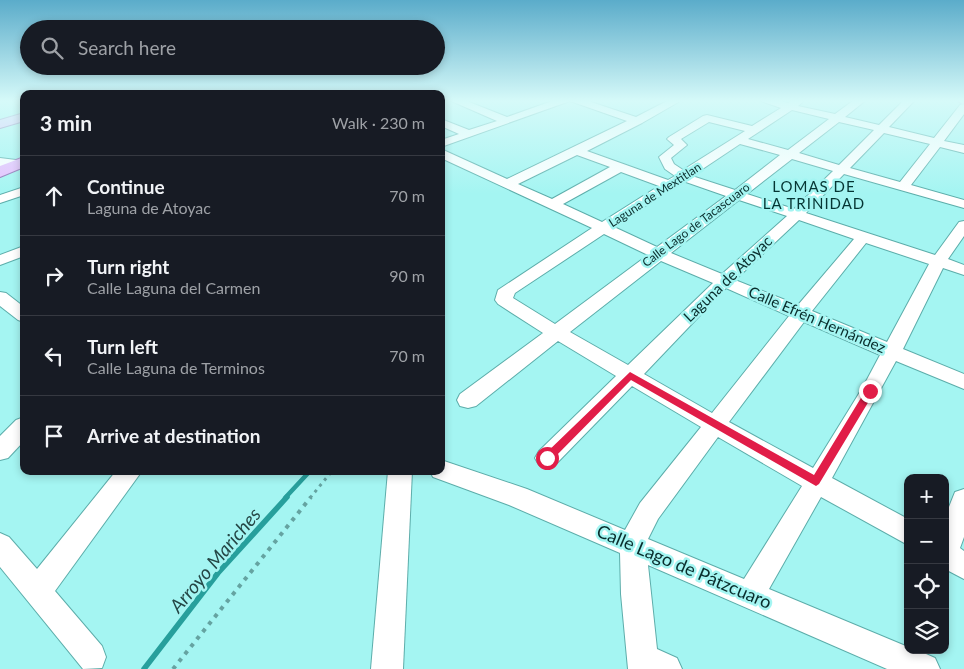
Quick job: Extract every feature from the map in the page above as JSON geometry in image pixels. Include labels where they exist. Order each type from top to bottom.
[{"type":"main road","points":[[0,172],[20,164]]},
{"type":"street","points":[[463,131],[469,134]]},
{"type":"street","points":[[445,143],[476,131]]},
{"type":"street","points":[[445,155],[506,184],[617,131]]},
{"type":"street","points":[[686,131],[673,139],[681,145],[665,157],[668,168],[684,176],[964,270]]},
{"type":"street","name":"Laguna de Mextitlan","points":[[556,332],[510,305],[504,294],[752,131]]},
{"type":"street","name":"Calle Lago de Tacascuaro","points":[[468,400],[819,131]]},
{"type":"street","name":"Laguna de Atoyac","points":[[547,458],[724,281],[797,214],[879,131]]},
{"type":"street","points":[[885,131],[964,149]]},
{"type":"street","points":[[904,186],[944,131]]},
{"type":"street","points":[[739,140],[964,204]]},
{"type":"street","points":[[577,151],[670,185]]},
{"type":"street","points":[[0,162],[20,163]]},
{"type":"street","points":[[551,205],[620,167]]},
{"type":"street","points":[[445,169],[474,170]]},
{"type":"street","name":"Calle Efrén Hernández","points":[[506,184],[659,254],[964,382]]},
{"type":"street","points":[[0,199],[20,193]]},
{"type":"street","points":[[750,595],[870,391],[939,261],[964,225]]},
{"type":"street","points":[[651,665],[635,594],[633,546],[638,529],[649,511],[801,313],[864,236]]},
{"type":"street","points":[[0,260],[20,252]]},
{"type":"street","points":[[0,297],[20,313]]},
{"type":"street","points":[[556,332],[715,425],[904,531]]},
{"type":"street","points":[[0,451],[20,430]]},
{"type":"street","name":"Calle Lago de Pátzcuaro","points":[[445,471],[518,497],[750,595],[914,660]]},
{"type":"street","points":[[37,591],[127,475]]},
{"type":"street","points":[[387,669],[400,475]]},
{"type":"street","points":[[949,543],[964,500]]},
{"type":"street","points":[[0,546],[91,657]]},
{"type":"street","points":[[949,557],[964,566]]},
{"type":"path","points":[[173,669],[329,475]]},
{"type":"waterway","name":"Arroyo Mariches","points":[[285,498],[306,475]]},
{"type":"waterway","name":"Arroyo Mariches","points":[[144,669],[218,573],[287,497]]},
{"type":"district","name":"LOMAS DE LA TRINIDAD","points":[[814,196]]},
{"type":"route","points":[[547,458],[630,376],[816,481],[870,391]]}]
